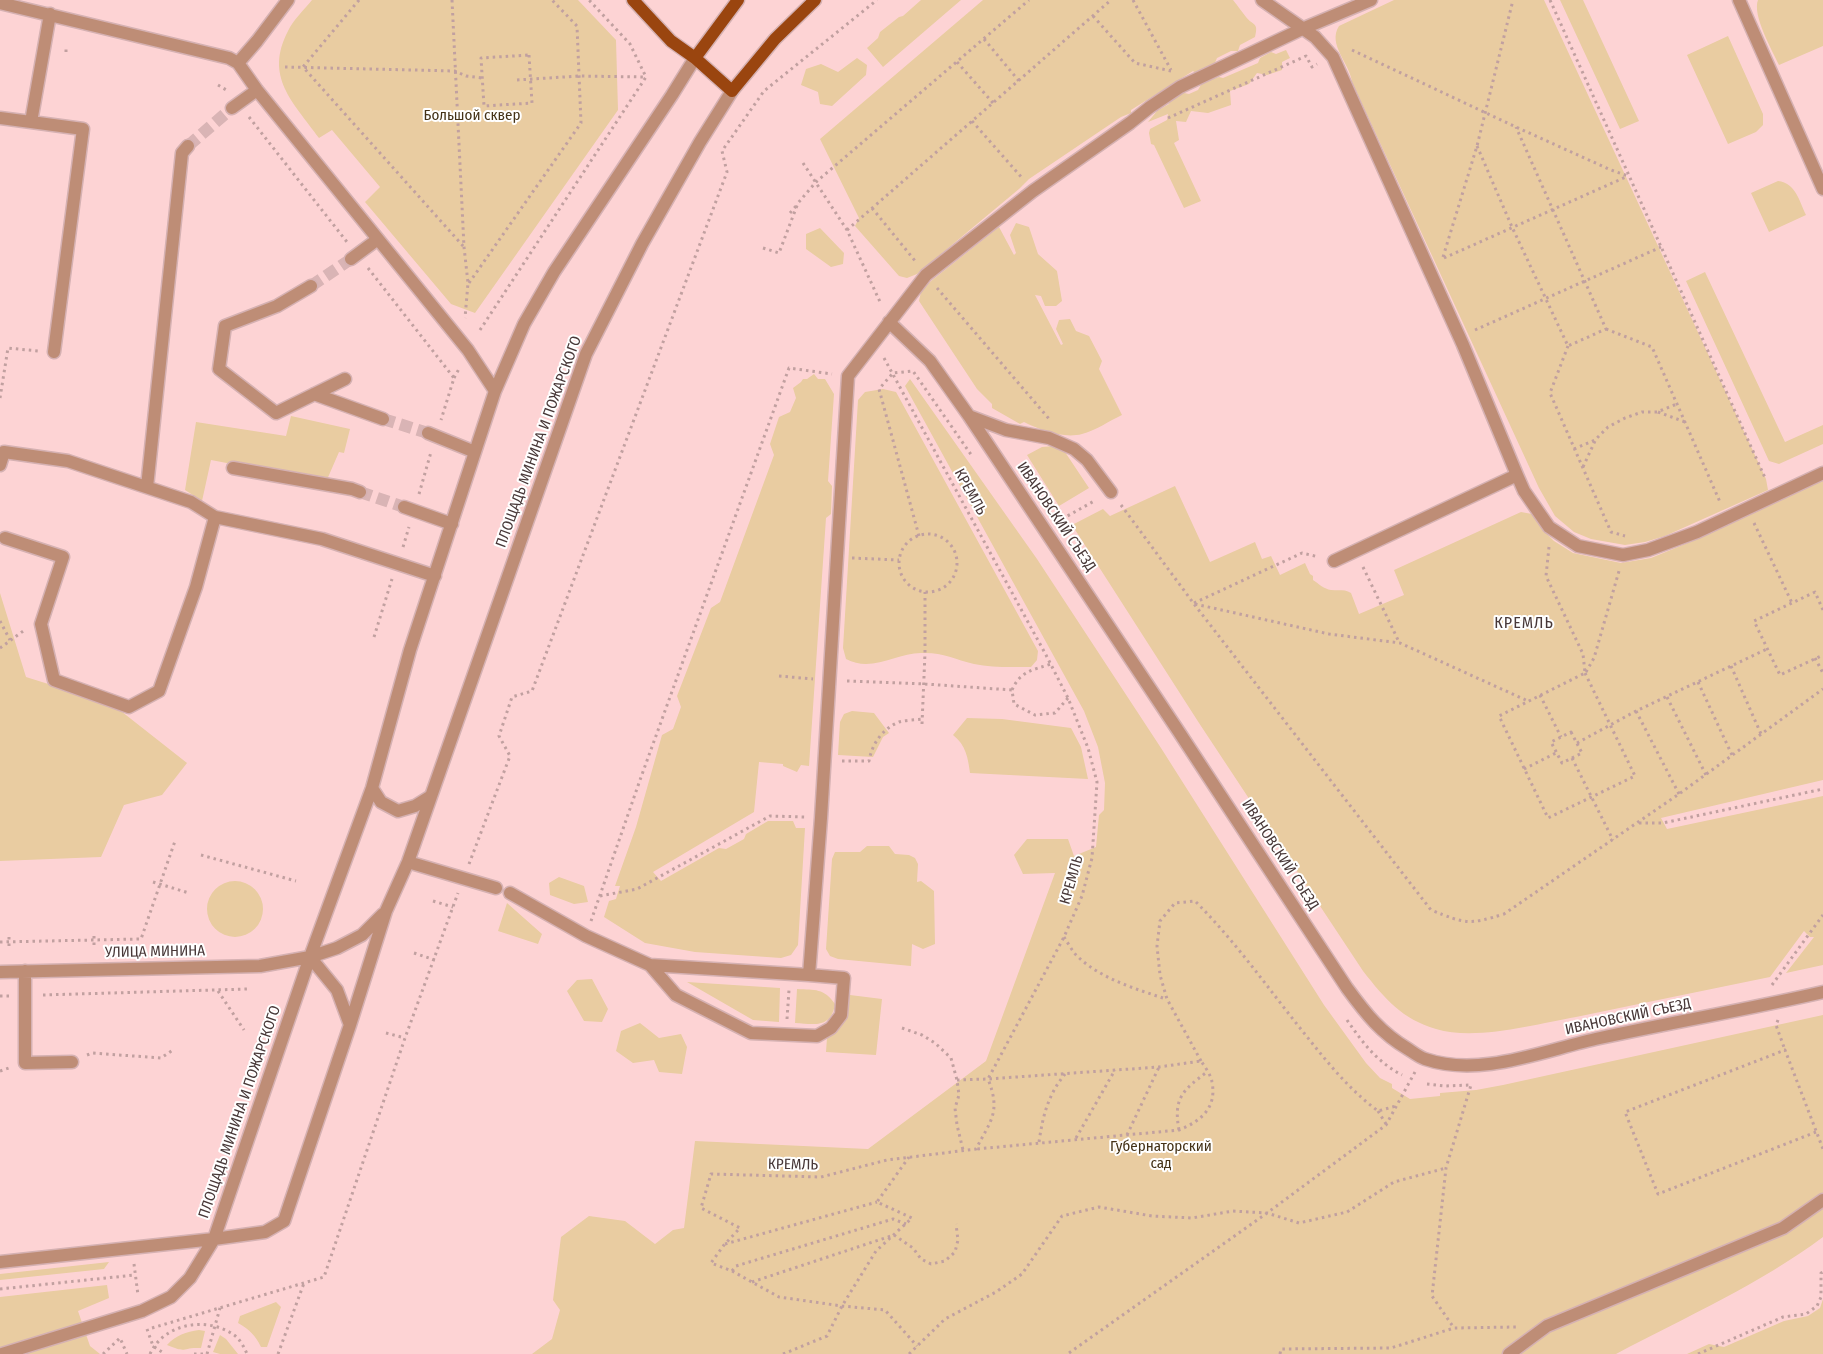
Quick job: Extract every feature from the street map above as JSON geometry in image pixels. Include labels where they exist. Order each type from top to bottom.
[{"type":"main road","points":[[633,0],[671,40],[695,58],[732,91]]},
{"type":"main road","name":"ПЛОЩАДЬ МИНИНА И ПОЖАРСКОГО","points":[[695,58],[738,0]]},
{"type":"main road","name":"ПЛОЩАДЬ МИНИНА И ПОЖАРСКОГО","points":[[732,91],[775,38],[815,0]]},
{"type":"street","points":[[238,63],[288,0]]},
{"type":"street","points":[[1262,0],[1315,37],[1333,57],[1464,345],[1517,476],[1524,491],[1549,527],[1578,546],[1622,555],[1648,550],[1697,532],[1823,473]]},
{"type":"street","points":[[809,975],[821,818],[848,376],[926,275],[1033,191],[1180,87],[1302,29],[1371,0]]},
{"type":"street","points":[[1739,0],[1823,189]]},
{"type":"street","points":[[7,3],[229,58],[238,63],[257,90],[468,350],[495,391]]},
{"type":"street","points":[[31,122],[50,14]]},
{"type":"street","name":"ПЛОЩАДЬ МИНИНА И ПОЖАРСКОГО","points":[[695,58],[554,272],[524,324],[495,391],[410,650],[372,788],[310,957],[214,1239],[265,1232],[284,1221],[386,912],[408,862],[586,354],[646,236],[700,142],[732,91]]},
{"type":"street","points":[[235,106],[257,90]]},
{"type":"street","points":[[0,118],[83,129],[54,352]]},
{"type":"street","points":[[147,487],[182,153],[188,146]]},
{"type":"street","points":[[354,257],[378,239]]},
{"type":"street","points":[[311,286],[277,306],[225,326],[219,369],[276,413],[345,379]]},
{"type":"street","name":"ИВАНОВСКИЙ СЪЕЗД","points":[[889,322],[930,361],[969,416],[1180,732],[1347,988],[1371,1021],[1398,1043],[1423,1058],[1447,1064],[1473,1065],[1505,1061],[1599,1038],[1823,992]]},
{"type":"street","points":[[314,394],[383,419]]},
{"type":"street","points":[[969,416],[1006,430],[1049,438],[1074,449],[1087,460],[1111,492]]},
{"type":"street","points":[[432,434],[475,452]]},
{"type":"street","points":[[0,465],[4,452],[68,461],[191,502],[215,517],[322,539],[435,576]]},
{"type":"street","points":[[233,468],[360,492]]},
{"type":"street","points":[[1334,561],[1517,476]]},
{"type":"street","points":[[409,508],[452,524]]},
{"type":"street","points":[[5,538],[63,556],[41,624],[54,680],[129,707],[159,690],[196,587],[215,517]]},
{"type":"street","points":[[372,788],[381,802],[398,811],[415,806],[431,796]]},
{"type":"street","points":[[408,862],[496,888]]},
{"type":"street","points":[[510,893],[586,936],[650,965],[844,978],[841,1014],[831,1028],[817,1036],[751,1033],[676,995],[650,965]]},
{"type":"street","name":"ПЛОЩАДЬ МИНИНА И ПОЖАРСКОГО","points":[[310,957],[337,948],[362,935],[386,912]]},
{"type":"street","points":[[310,957],[337,990],[350,1025]]},
{"type":"street","name":"УЛИЦА МИНИНА","points":[[0,972],[260,966],[310,957]]},
{"type":"street","points":[[25,971],[25,1062],[72,1062]]},
{"type":"street","points":[[1509,1354],[1547,1326],[1783,1228],[1823,1200]]},
{"type":"street","points":[[0,1262],[214,1239]]},
{"type":"street","points":[[2,1354],[142,1311],[171,1297],[190,1278],[214,1239]]},
{"type":"path","points":[[303,67],[358,0]]},
{"type":"path","points":[[452,0],[464,248],[468,283],[464,322]]},
{"type":"path","points":[[468,283],[581,123],[577,26],[552,0]]},
{"type":"path","points":[[589,0],[630,44],[646,77]]},
{"type":"path","points":[[433,900],[454,905],[510,756],[499,736],[512,697],[532,691],[727,172],[722,151],[764,91],[877,0]]},
{"type":"path","points":[[790,213],[816,182],[1029,0]]},
{"type":"path","points":[[847,230],[1111,0]]},
{"type":"path","points":[[1133,0],[1180,87]]},
{"type":"path","points":[[1513,0],[1476,146],[1443,258],[1628,176]]},
{"type":"path","points":[[1550,0],[1766,480]]},
{"type":"path","points":[[1093,16],[1135,63],[1171,71]]},
{"type":"path","points":[[984,39],[1019,81]]},
{"type":"path","points":[[66,47],[66,52]]},
{"type":"path","points":[[1352,50],[1516,127],[1628,176]]},
{"type":"path","points":[[529,55],[530,78],[532,103],[484,106],[481,58],[529,55]]},
{"type":"path","points":[[1166,119],[1306,56],[1312,67],[1325,61]]},
{"type":"path","points":[[957,62],[993,103]]},
{"type":"path","points":[[285,67],[455,71],[466,76],[482,78]]},
{"type":"path","points":[[303,67],[464,248]]},
{"type":"path","points":[[517,80],[579,76],[646,77]]},
{"type":"path","points":[[480,330],[646,77]]},
{"type":"path","points":[[218,85],[229,92],[235,106],[354,257],[454,378],[432,434],[409,508],[398,564],[374,637]]},
{"type":"path","points":[[972,121],[1033,191]]},
{"type":"path","points":[[1516,127],[1606,329],[1652,348],[1720,502]]},
{"type":"path","points":[[1476,146],[1568,346]]},
{"type":"path","points":[[803,163],[847,230],[889,322]]},
{"type":"path","points":[[764,248],[779,253],[798,203]]},
{"type":"path","points":[[872,208],[926,275],[1074,449]]},
{"type":"path","points":[[1468,333],[1661,247]]},
{"type":"path","points":[[1606,329],[1568,346],[1550,393],[1611,532],[1632,536]]},
{"type":"path","name":"КРЕМЛЬ","points":[[875,342],[1051,664],[1068,698],[1088,748],[1096,782],[1092,858],[1082,896],[1064,937],[988,1079]]},
{"type":"path","points":[[0,398],[8,348],[54,352]]},
{"type":"path","points":[[586,936],[640,780],[789,368],[848,376]]},
{"type":"path","points":[[892,373],[879,389],[919,536]]},
{"type":"path","points":[[1657,412],[1677,404]]},
{"type":"path","points":[[1582,468],[1595,440],[1608,427],[1625,418],[1642,412],[1657,412],[1685,422]]},
{"type":"path","points":[[1574,449],[1595,440]]},
{"type":"path","points":[[1062,519],[1111,492],[1194,604],[1431,910],[1460,922],[1479,921],[1504,914],[1638,823],[1823,689]]},
{"type":"path","points":[[1752,518],[1792,603]]},
{"type":"path","points":[[931,534],[942,538],[951,545],[956,555],[957,566],[954,577],[947,585],[936,591],[925,592],[914,589],[905,583],[900,572],[899,560],[902,550],[910,541],[919,536],[931,534]]},
{"type":"path","points":[[1549,547],[1546,576],[1583,654],[1585,673],[1635,776],[1548,818],[1499,716],[1585,673],[1594,658],[1620,568]]},
{"type":"path","points":[[1194,604],[1302,553]]},
{"type":"path","points":[[837,557],[899,560]]},
{"type":"path","points":[[1369,580],[1400,643]]},
{"type":"path","points":[[922,724],[925,684],[925,592]]},
{"type":"path","points":[[1823,610],[1815,592],[1754,621],[1780,675],[1823,655]]},
{"type":"path","points":[[1194,604],[1329,634],[1400,643],[1528,701]]},
{"type":"path","points":[[0,621],[10,640]]},
{"type":"path","points":[[0,648],[25,629],[41,624]]},
{"type":"path","points":[[1577,743],[1636,712],[1767,649]]},
{"type":"path","points":[[1815,658],[1823,673]]},
{"type":"path","points":[[1051,664],[1026,672],[1016,680],[1012,690],[1014,704],[1035,715],[1055,713],[1068,698]]},
{"type":"path","points":[[1731,666],[1761,734]]},
{"type":"path","points":[[779,676],[1012,690]]},
{"type":"path","points":[[1698,682],[1732,755]]},
{"type":"path","points":[[1540,695],[1561,736]]},
{"type":"path","points":[[1667,697],[1706,774]]},
{"type":"path","points":[[1636,712],[1679,794]]},
{"type":"path","points":[[841,770],[842,760],[869,761],[871,750],[881,733],[899,722],[923,719]]},
{"type":"path","points":[[1571,732],[1582,753],[1562,763],[1551,742],[1561,736],[1571,732]]},
{"type":"path","points":[[1524,769],[1556,753]]},
{"type":"path","points":[[1572,758],[1613,840]]},
{"type":"path","points":[[1638,823],[1663,823],[1823,789]]},
{"type":"path","points":[[600,896],[637,889],[770,816],[806,817]]},
{"type":"path","points":[[0,942],[94,938],[141,939],[175,841]]},
{"type":"path","points":[[201,855],[296,880]]},
{"type":"path","points":[[153,882],[189,893]]},
{"type":"path","points":[[1207,1072],[1190,1084],[1180,1096],[1177,1117],[1180,1130],[1194,1123],[1207,1113],[1212,1099],[1212,1081],[1201,1061],[1166,999],[1160,975],[1157,946],[1160,921],[1176,904],[1195,901],[1223,928],[1335,1073],[1378,1111],[1386,1124]]},
{"type":"path","points":[[1772,985],[1823,915]]},
{"type":"path","points":[[9,937],[9,949]]},
{"type":"path","points":[[1064,937],[1076,955],[1094,969],[1130,987],[1166,999]]},
{"type":"path","points":[[94,938],[94,948]]},
{"type":"path","points":[[414,953],[434,960]]},
{"type":"path","points":[[786,1034],[790,973]]},
{"type":"path","points":[[0,996],[247,989]]},
{"type":"path","points":[[218,990],[244,1030]]},
{"type":"path","points":[[1776,1025],[1823,1149]]},
{"type":"path","points":[[902,1028],[922,1035],[935,1043],[951,1058],[959,1095],[955,1108],[963,1150]]},
{"type":"path","points":[[386,1033],[405,1038]]},
{"type":"path","points":[[72,1062],[92,1053],[160,1058],[174,1050]]},
{"type":"path","points":[[1785,1050],[1625,1112],[1658,1194],[1816,1132]]},
{"type":"path","points":[[1069,1353],[1267,1213],[1386,1124],[1423,1058]]},
{"type":"path","points":[[957,1080],[1159,1067],[1201,1061]]},
{"type":"path","points":[[1127,1135],[1159,1067]]},
{"type":"path","points":[[1076,1139],[1116,1070]]},
{"type":"path","points":[[1039,1142],[1046,1107],[1054,1088],[1065,1074]]},
{"type":"path","points":[[976,1149],[995,1111],[994,1094],[988,1079]]},
{"type":"path","points":[[1427,1084],[1445,1086],[1471,1085],[1446,1168],[1432,1296],[1454,1328]]},
{"type":"path","points":[[1378,1111],[1396,1106]]},
{"type":"path","name":"КРЕМЛЬ","points":[[724,1245],[740,1228],[701,1208],[711,1174],[822,1177],[887,1160],[963,1150],[1180,1130]]},
{"type":"path","points":[[910,1157],[877,1202],[724,1245],[711,1263],[732,1271],[779,1297],[885,1310],[917,1346]]},
{"type":"path","points":[[909,1354],[945,1319],[996,1292],[1022,1274],[1062,1216],[1099,1207],[1152,1216],[1192,1218],[1233,1211],[1267,1213],[1299,1223],[1347,1212],[1394,1182],[1446,1168]]},
{"type":"path","points":[[783,1354],[827,1336],[842,1306],[876,1250],[912,1218],[877,1202]]},
{"type":"path","points":[[732,1271],[736,1266],[893,1220],[906,1224]]},
{"type":"path","points":[[894,1235],[913,1248],[921,1259],[931,1264],[945,1261],[955,1252],[958,1240],[956,1224]]},
{"type":"path","points":[[751,1282],[894,1235]]},
{"type":"path","points":[[134,1260],[138,1296]]},
{"type":"path","points":[[1698,1354],[1783,1316],[1806,1314],[1817,1306],[1821,1297],[1821,1273],[1823,1272]]},
{"type":"path","points":[[0,1289],[135,1275]]},
{"type":"path","points":[[278,1354],[304,1283]]},
{"type":"path","points":[[194,1354],[206,1354],[220,1308]]},
{"type":"path","points":[[150,1354],[154,1346],[169,1332],[186,1326],[201,1324],[215,1326],[235,1336],[247,1354]]},
{"type":"path","points":[[1280,1354],[1281,1349],[1391,1348],[1454,1328],[1547,1326]]},
{"type":"path","points":[[147,1329],[154,1346],[165,1354]]},
{"type":"path","points":[[103,1354],[120,1338],[127,1354]]},
{"type":"green space","name":"Большой сквер","points":[[312,0],[578,0],[616,40],[618,110],[475,313],[451,304],[365,202],[380,187],[332,130],[319,138],[291,100],[280,76],[281,47],[290,27]]},
{"type":"green space","points":[[921,0],[961,0],[883,67],[867,48],[878,38],[880,32],[903,16]]},
{"type":"green space","points":[[983,0],[1233,0],[1246,17],[1256,26],[1256,32],[1255,37],[1240,45],[1238,51],[1231,51],[1217,58],[1214,65],[1197,74],[1193,71],[1131,110],[1131,113],[1121,117],[1029,179],[917,274],[907,278],[899,276],[855,226],[859,218],[820,139]]},
{"type":"green space","points":[[1394,0],[1544,0],[1766,479],[1768,490],[1665,536],[1625,545],[1591,539],[1574,532],[1555,516],[1539,488],[1337,47],[1336,33],[1339,26]]},
{"type":"green space","points":[[1560,0],[1583,0],[1639,121],[1620,129]]},
{"type":"green space","points":[[1758,0],[1823,0],[1823,46],[1779,65],[1760,23],[1757,6]]},
{"type":"green space","points":[[1728,36],[1763,114],[1763,125],[1756,132],[1728,144],[1687,55]]},
{"type":"green space","points":[[1286,50],[1290,58],[1282,62],[1282,70],[1267,75],[1257,73],[1249,84],[1230,91],[1231,105],[1208,113],[1191,111],[1186,122],[1176,121],[1179,140],[1174,143],[1201,201],[1184,208],[1154,145],[1151,144],[1149,133],[1150,129],[1167,120],[1168,114],[1148,122],[1157,111],[1169,104],[1170,97],[1179,92],[1189,94],[1198,90],[1202,83],[1219,77],[1223,78],[1258,63],[1260,58],[1271,52],[1276,54]]},
{"type":"green space","points":[[857,58],[867,65],[866,75],[832,106],[820,104],[818,92],[801,85],[806,69],[821,64],[838,72]]},
{"type":"green space","points":[[1778,181],[1784,182],[1793,189],[1806,215],[1769,232],[1751,193]]},
{"type":"green space","points":[[1016,223],[1029,227],[1038,254],[1057,271],[1062,301],[1056,306],[1045,306],[1041,296],[1035,295],[1061,345],[1063,344],[1056,329],[1059,320],[1070,319],[1076,331],[1089,336],[1102,361],[1099,369],[1122,415],[1087,433],[1060,435],[1052,433],[1024,422],[1020,424],[992,408],[992,404],[977,389],[919,301],[921,292],[931,281],[999,227],[1014,255],[1016,253],[1010,235]]},
{"type":"green space","points":[[820,228],[844,253],[843,264],[831,267],[806,249],[806,234]]},
{"type":"green space","points":[[1705,272],[1785,442],[1823,425],[1823,444],[1779,464],[1769,461],[1686,281]]},
{"type":"green space","points":[[814,374],[818,379],[825,379],[834,394],[828,481],[832,486],[831,514],[826,518],[809,766],[801,765],[797,772],[783,766],[783,764],[759,762],[754,812],[653,872],[661,881],[719,848],[726,849],[744,839],[746,834],[768,821],[793,821],[796,828],[805,828],[798,945],[791,955],[781,958],[695,952],[645,943],[604,917],[609,901],[616,899],[620,886],[615,886],[636,827],[662,735],[673,729],[681,707],[677,696],[711,608],[720,602],[774,455],[770,444],[779,417],[790,412],[796,398],[793,388],[803,379],[807,379]]},
{"type":"green space","name":"Губернаторский сад","points":[[910,379],[1037,559],[1161,748],[1324,1005],[1366,1063],[1380,1078],[1392,1084],[1392,1088],[1410,1099],[1440,1096],[1440,1093],[1476,1090],[1503,1085],[1823,1015],[1823,1193],[1782,1223],[1656,1274],[1660,1285],[1788,1232],[1823,1208],[1823,1237],[1748,1285],[1616,1354],[532,1354],[552,1339],[560,1310],[553,1300],[561,1237],[589,1216],[625,1221],[655,1244],[673,1230],[684,1228],[695,1141],[868,1149],[986,1061],[1055,873],[1023,874],[1014,855],[1027,839],[1068,839],[1074,856],[1096,847],[1099,815],[1104,810],[1105,783],[1098,747],[1084,711],[905,386]]},
{"type":"green space","points":[[883,389],[896,392],[1038,651],[1037,660],[1031,667],[981,665],[928,653],[912,654],[865,664],[846,659],[843,648],[858,400],[865,392]]},
{"type":"green space","points":[[291,416],[350,429],[344,453],[339,452],[326,482],[211,460],[202,501],[185,490],[196,422],[286,436]]},
{"type":"green space","points":[[1054,446],[1065,452],[1089,488],[1059,506],[1027,455],[1042,447]]},
{"type":"green space","points":[[1823,480],[1823,780],[1661,818],[1667,829],[1823,796],[1823,965],[1786,973],[1814,937],[1810,937],[1804,931],[1770,977],[1543,1024],[1487,1032],[1452,1032],[1424,1025],[1413,1020],[1395,1007],[1371,981],[1199,723],[1072,525],[1103,509],[1110,516],[1175,486],[1210,562],[1255,542],[1262,559],[1271,556],[1280,575],[1305,563],[1310,574],[1313,576],[1313,580],[1322,586],[1328,589],[1351,593],[1359,614],[1404,595],[1394,570],[1521,512],[1532,514],[1543,530],[1554,541],[1573,553],[1621,563],[1651,558],[1700,538]]},
{"type":"green space","points":[[0,593],[26,677],[112,704],[187,763],[162,795],[124,805],[101,857],[0,861]]},
{"type":"green space","points":[[852,711],[874,713],[889,733],[883,737],[873,757],[838,755],[840,722],[844,714]]},
{"type":"green space","points":[[967,718],[1002,719],[1071,728],[1081,747],[1088,779],[970,773],[964,747],[953,735]]},
{"type":"green space","points":[[867,846],[889,846],[895,854],[909,855],[915,858],[918,864],[917,882],[921,881],[934,891],[935,944],[923,949],[912,944],[911,966],[838,959],[830,956],[826,949],[832,859],[835,852],[860,852]]},
{"type":"green space","points":[[559,877],[584,886],[588,902],[574,904],[550,895],[549,883]]},
{"type":"green space","points":[[235,881],[250,886],[258,894],[263,909],[258,924],[250,932],[235,937],[220,932],[212,924],[207,909],[212,894],[220,886]]},
{"type":"green space","points":[[507,903],[542,934],[538,944],[498,931]]},
{"type":"green space","points":[[592,979],[608,1009],[602,1022],[584,1021],[567,991],[577,980]]},
{"type":"green space","points":[[687,982],[780,988],[779,1022],[753,1020]]},
{"type":"green space","points":[[797,989],[819,991],[827,995],[835,1004],[830,1018],[815,1024],[795,1023]]},
{"type":"green space","points":[[850,995],[882,999],[876,1055],[826,1052],[827,1038],[839,1029],[845,1020]]},
{"type":"green space","points":[[640,1023],[659,1038],[681,1034],[687,1047],[682,1074],[659,1072],[654,1060],[633,1063],[616,1051],[621,1031]]},
{"type":"green space","points":[[109,1262],[104,1269],[0,1280],[0,1274]]},
{"type":"green space","points":[[107,1285],[109,1298],[78,1311],[90,1346],[100,1354],[0,1354],[0,1297]]},
{"type":"green space","points":[[1823,1299],[1823,1354],[1687,1354],[1709,1344],[1724,1347],[1784,1321],[1808,1316],[1820,1308]]},
{"type":"green space","points":[[276,1302],[281,1307],[267,1347],[261,1347],[252,1333],[238,1323],[240,1316]]},
{"type":"green space","points":[[199,1330],[205,1331],[201,1348],[182,1350],[167,1345],[182,1334]]},
{"type":"green space","points":[[220,1335],[226,1339],[238,1354],[213,1352]]},
{"type":"tunnel","points":[[188,146],[232,108]]},
{"type":"tunnel","points":[[311,286],[351,259]]},
{"type":"tunnel","points":[[383,419],[428,433]]},
{"type":"tunnel","points":[[360,492],[404,507]]},
{"type":"district","name":"КРЕМЛЬ","points":[[1524,624]]}]
